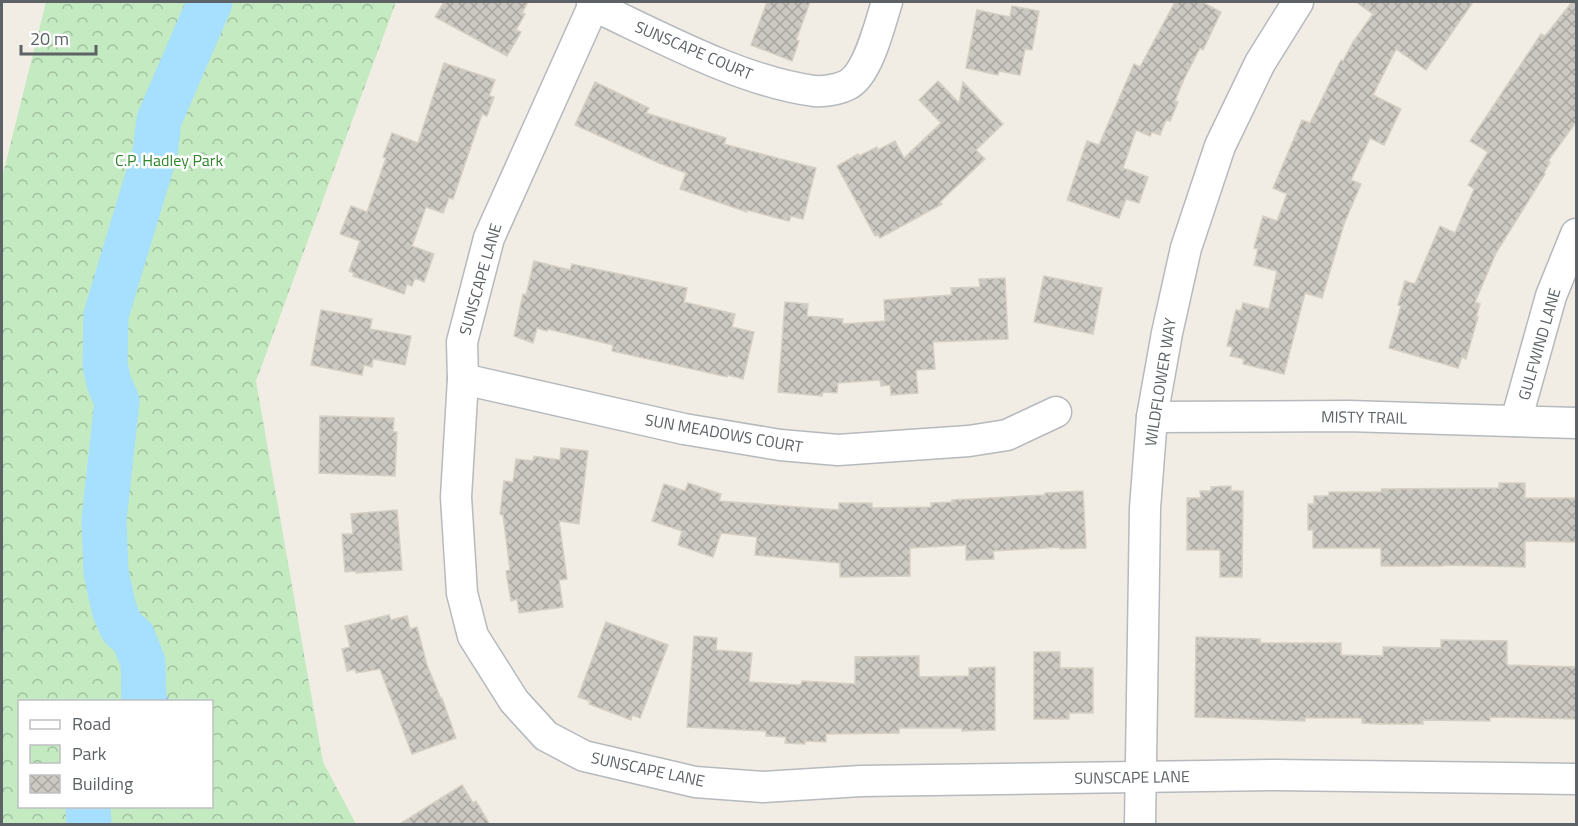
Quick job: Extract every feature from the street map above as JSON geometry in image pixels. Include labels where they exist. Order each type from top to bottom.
[{"type":"street","name":"SUNSCAPE COURT","points":[[593,3],[728,67],[760,78],[816,91],[851,83],[869,59],[887,2]]},
{"type":"street","name":"WILDFLOWER WAY","points":[[1140,825],[1145,507],[1152,417],[1167,333],[1186,248],[1220,146],[1260,63],[1298,2]]},
{"type":"street","name":"SUNSCAPE LANE","points":[[593,3],[489,238],[462,342],[463,379],[456,497],[462,593],[472,636],[514,701],[546,736],[584,756],[695,782],[752,786],[861,781],[1141,776],[1275,775],[1576,779]]},
{"type":"street","name":"GULFWIND LANE","points":[[1516,421],[1551,296],[1576,234]]},
{"type":"street","name":"SUN MEADOWS COURT","points":[[463,379],[684,429],[780,445],[838,450],[969,441],[1007,435],[1056,412]]},
{"type":"street","name":"MISTY TRAIL","points":[[1152,417],[1348,416],[1576,423]]},
{"type":"green space","name":"C.P. Hadley Park","points":[[46,2],[396,2],[256,381],[323,762],[356,824],[2,824],[2,178]]},
{"type":"water","points":[[144,683],[157,683],[172,700],[135,700]]},
{"type":"building","points":[[444,2],[528,2],[522,13],[525,14],[516,30],[521,32],[507,56],[435,17]]},
{"type":"building","points":[[767,2],[810,2],[796,40],[799,41],[792,61],[751,45]]},
{"type":"building","points":[[1175,2],[1202,2],[1221,12],[1203,50],[1200,48],[1184,79],[1170,121],[1166,120],[1160,135],[1152,132],[1150,136],[1136,130],[1123,168],[1148,177],[1139,203],[1126,199],[1119,218],[1067,200],[1087,141],[1099,145],[1134,64],[1140,67]]},
{"type":"building","points":[[1356,2],[1473,2],[1426,70],[1396,49],[1373,95],[1401,109],[1384,145],[1370,138],[1351,180],[1361,184],[1344,224],[1322,298],[1305,293],[1284,374],[1243,364],[1244,359],[1230,356],[1233,347],[1227,346],[1236,310],[1241,311],[1243,303],[1269,309],[1277,271],[1254,265],[1258,249],[1254,248],[1263,216],[1277,221],[1287,194],[1273,188],[1302,120],[1310,123],[1341,60],[1343,61],[1373,14]]},
{"type":"building","points":[[1572,2],[1576,2],[1576,122],[1548,161],[1550,162],[1545,174],[1496,253],[1475,302],[1480,304],[1476,317],[1478,317],[1466,359],[1462,357],[1458,368],[1389,348],[1401,306],[1398,305],[1405,281],[1415,284],[1440,226],[1455,233],[1474,189],[1468,185],[1488,152],[1470,141],[1541,34],[1545,36]]},
{"type":"building","points":[[1012,6],[1039,11],[1032,50],[1025,49],[1020,75],[999,71],[998,75],[966,68],[977,10],[1010,17]]},
{"type":"building","points":[[444,63],[495,80],[489,96],[494,97],[487,116],[482,114],[453,199],[449,198],[443,213],[426,207],[412,246],[434,254],[424,282],[415,278],[412,286],[407,284],[404,294],[353,276],[354,273],[349,271],[360,241],[340,234],[351,206],[367,212],[386,158],[383,157],[392,133],[418,143]]},
{"type":"building","points":[[938,81],[959,103],[963,82],[1003,124],[976,150],[985,159],[940,202],[942,204],[880,238],[878,235],[875,236],[837,166],[858,154],[859,156],[877,147],[878,150],[895,141],[904,158],[941,123],[919,100]]},
{"type":"building","points":[[595,82],[649,108],[646,113],[726,138],[724,144],[816,168],[803,219],[791,216],[789,221],[747,210],[747,212],[680,189],[686,173],[575,125]]},
{"type":"building","points":[[534,261],[570,270],[572,264],[687,288],[684,302],[735,314],[732,327],[754,332],[743,379],[612,351],[613,345],[548,329],[547,331],[537,328],[533,343],[514,336],[523,294],[526,295]]},
{"type":"building","points":[[1044,276],[1102,288],[1093,334],[1034,322]]},
{"type":"building","points":[[1005,278],[1008,339],[933,342],[935,369],[916,370],[918,393],[891,395],[890,385],[881,386],[880,380],[838,383],[837,393],[823,392],[822,396],[778,392],[785,302],[808,304],[807,316],[843,319],[842,324],[885,321],[884,300],[952,295],[951,288],[980,287],[979,279]]},
{"type":"building","points":[[321,310],[372,319],[370,329],[411,336],[405,365],[373,359],[372,367],[364,365],[362,375],[311,365]]},
{"type":"building","points":[[320,416],[394,418],[393,432],[397,432],[395,476],[319,473]]},
{"type":"building","points":[[561,448],[588,451],[579,524],[559,521],[567,579],[559,580],[563,607],[519,613],[517,599],[511,601],[506,571],[510,570],[503,515],[500,514],[504,481],[513,482],[516,459],[533,461],[534,456],[560,460]]},
{"type":"building","points":[[688,483],[721,494],[719,501],[839,510],[839,503],[872,503],[872,508],[931,507],[931,503],[952,502],[952,500],[1083,491],[1086,548],[1060,549],[1060,547],[993,551],[994,559],[966,560],[966,545],[910,548],[910,576],[840,577],[840,563],[755,555],[757,537],[721,533],[713,557],[678,545],[682,531],[652,521],[664,484],[685,491]]},
{"type":"building","points":[[1499,483],[1525,483],[1525,498],[1576,498],[1576,542],[1525,541],[1525,567],[1381,566],[1381,548],[1313,548],[1313,530],[1308,530],[1308,504],[1314,504],[1314,496],[1329,496],[1329,492],[1381,492],[1382,489],[1499,488]]},
{"type":"building","points":[[1231,486],[1231,491],[1243,491],[1242,577],[1220,577],[1220,550],[1187,550],[1187,498],[1201,498],[1200,491],[1211,491],[1211,487]]},
{"type":"building","points":[[397,510],[402,570],[345,572],[342,534],[353,534],[351,514]]},
{"type":"building","points":[[389,615],[391,620],[407,616],[410,629],[417,627],[427,665],[456,738],[412,754],[380,669],[356,673],[355,669],[347,671],[342,649],[350,647],[345,626]]},
{"type":"building","points":[[606,622],[668,645],[640,718],[632,715],[631,720],[589,704],[590,701],[578,697]]},
{"type":"building","points":[[694,636],[717,638],[716,650],[752,653],[749,682],[801,685],[802,681],[855,684],[855,657],[919,656],[919,677],[969,676],[969,668],[995,667],[995,730],[899,728],[899,733],[826,734],[826,742],[805,741],[805,744],[785,743],[786,737],[766,736],[766,731],[687,727]]},
{"type":"building","points":[[1196,637],[1260,639],[1260,643],[1341,643],[1341,655],[1383,656],[1383,647],[1441,648],[1441,640],[1507,641],[1507,665],[1576,667],[1576,719],[1490,717],[1490,721],[1423,720],[1423,724],[1380,724],[1362,723],[1362,718],[1305,718],[1305,721],[1195,717]]},
{"type":"building","points":[[1034,652],[1060,652],[1060,668],[1093,668],[1093,713],[1069,713],[1069,719],[1034,719]]},
{"type":"building","points":[[462,785],[473,803],[476,801],[490,825],[398,825]]},
{"type":"waterway","points":[[144,700],[143,662],[133,637],[122,628],[114,609],[106,572],[104,520],[117,401],[109,383],[105,365],[106,315],[155,153],[159,120],[210,2]]},
{"type":"waterway","points":[[88,808],[89,824]]}]
